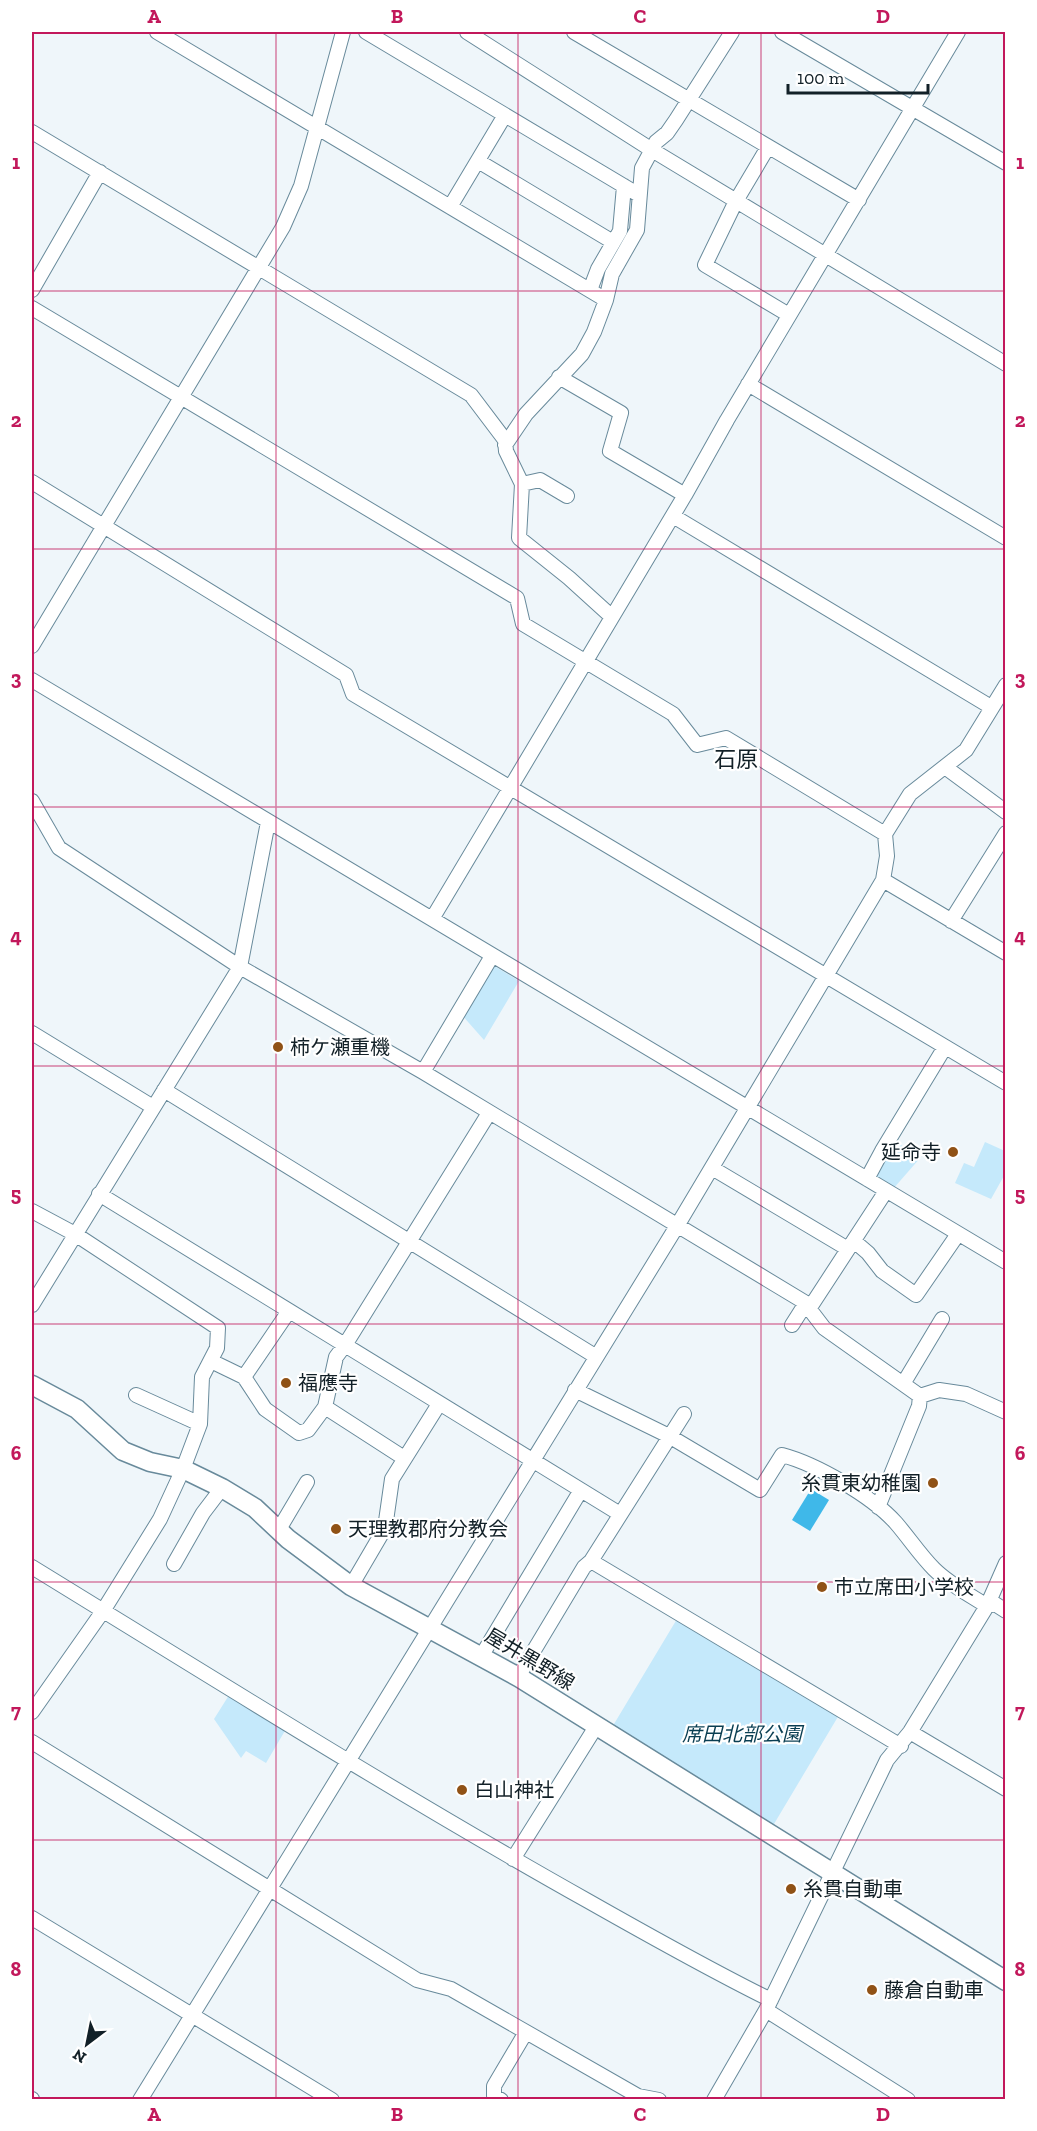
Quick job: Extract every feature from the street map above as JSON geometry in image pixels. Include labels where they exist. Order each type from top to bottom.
[{"type":"main road","name":"屋井黒野線","points":[[32,1384],[78,1409],[123,1451],[150,1462],[183,1469],[222,1488],[255,1508],[278,1531],[351,1586],[482,1655],[1005,1981]]},
{"type":"street","points":[[157,32],[606,300]]},
{"type":"street","points":[[32,646],[102,526],[260,268],[294,203],[344,32]]},
{"type":"street","points":[[366,32],[639,195]]},
{"type":"street","points":[[467,32],[652,150],[1005,364]]},
{"type":"street","points":[[574,32],[859,200]]},
{"type":"street","points":[[505,445],[526,414],[582,354],[594,332],[606,300],[612,274],[637,230],[642,168],[656,142],[667,133],[732,32]]},
{"type":"street","points":[[782,32],[1005,163]]},
{"type":"street","points":[[432,919],[512,788],[673,516],[748,384],[958,32]]},
{"type":"street","points":[[450,207],[506,115]]},
{"type":"street","points":[[32,132],[471,395],[506,440],[505,445],[522,484],[519,538],[569,578],[612,617]]},
{"type":"street","points":[[768,147],[736,201],[705,265],[789,315]]},
{"type":"street","points":[[478,161],[613,242]]},
{"type":"street","points":[[32,290],[35,273],[100,172]]},
{"type":"street","points":[[591,290],[598,269],[620,231],[624,186]]},
{"type":"street","points":[[32,308],[517,598],[522,624],[673,714],[697,744],[726,738],[885,834]]},
{"type":"street","points":[[559,377],[621,413],[610,451],[685,495]]},
{"type":"street","points":[[748,384],[1005,538]]},
{"type":"street","points":[[522,484],[540,480],[567,496]]},
{"type":"street","points":[[32,482],[346,675],[353,694],[1005,1083]]},
{"type":"street","points":[[673,516],[992,708]]},
{"type":"street","points":[[32,680],[1005,1262]]},
{"type":"street","points":[[140,2100],[574,1390],[677,1226],[883,880],[887,856],[885,834],[910,794],[966,750],[1005,685]]},
{"type":"street","points":[[945,767],[1005,812]]},
{"type":"street","points":[[32,801],[59,848],[240,967],[423,1072],[677,1226],[753,1269],[809,1305],[824,1328],[920,1396]]},
{"type":"street","points":[[32,1305],[240,967],[268,822]]},
{"type":"street","points":[[951,921],[1005,833]]},
{"type":"street","points":[[883,880],[1005,953]]},
{"type":"street","points":[[423,1072],[492,956]]},
{"type":"street","points":[[32,1033],[153,1107]]},
{"type":"street","points":[[867,1179],[945,1047]]},
{"type":"street","points":[[164,1090],[595,1356]]},
{"type":"street","points":[[211,1361],[244,1377],[265,1409],[299,1433],[308,1430],[325,1407],[336,1357],[489,1113]]},
{"type":"street","points":[[711,1168],[851,1245],[868,1252],[882,1270],[916,1295],[958,1234]]},
{"type":"street","points":[[792,1325],[809,1305],[886,1191]]},
{"type":"street","points":[[99,1194],[620,1514]]},
{"type":"street","points":[[32,1210],[75,1234],[218,1328],[217,1348],[202,1377],[200,1424],[160,1519],[103,1611],[32,1712]]},
{"type":"street","points":[[244,1377],[290,1311]]},
{"type":"street","points":[[903,1384],[942,1319]]},
{"type":"street","points":[[574,1390],[669,1436],[760,1490],[782,1455],[801,1460],[878,1506],[895,1521],[935,1570],[987,1606],[995,1604],[1005,1611]]},
{"type":"street","points":[[920,1396],[939,1390],[966,1394],[1005,1412]]},
{"type":"street","points":[[136,1395],[160,1413],[200,1424]]},
{"type":"street","points":[[878,1506],[920,1406],[920,1396]]},
{"type":"street","points":[[351,1586],[385,1528],[392,1479],[439,1404]]},
{"type":"street","points":[[325,1407],[404,1458]]},
{"type":"street","points":[[520,1678],[521,1672],[584,1567],[591,1561],[684,1414]]},
{"type":"street","points":[[278,1531],[307,1482]]},
{"type":"street","points":[[174,1564],[203,1513],[222,1488]]},
{"type":"street","points":[[482,1655],[581,1490]]},
{"type":"street","points":[[591,1561],[901,1746]]},
{"type":"street","points":[[714,2100],[769,2005],[887,1760],[901,1746],[987,1606],[1005,1563]]},
{"type":"street","points":[[32,1567],[347,1762],[513,1859],[729,1980],[908,2100]]},
{"type":"street","points":[[513,1859],[597,1725]]},
{"type":"street","points":[[910,1732],[1005,1789]]},
{"type":"street","points":[[32,1742],[417,1980],[451,1989],[639,2096],[659,2100]]},
{"type":"street","points":[[32,1918],[332,2100]]},
{"type":"street","points":[[501,2100],[494,2096],[494,2086],[526,2032]]},
{"type":"green space","points":[[491,964],[519,981],[484,1040],[461,1014]]},
{"type":"green space","points":[[894,1141],[921,1157],[893,1189],[877,1179],[877,1172]]},
{"type":"green space","points":[[985,1142],[1005,1151],[1005,1174],[991,1199],[955,1183],[964,1163],[974,1167]]},
{"type":"green space","name":"席田北部公園","points":[[677,1619],[839,1715],[771,1829],[611,1729]]},
{"type":"green space","points":[[231,1692],[286,1729],[266,1763],[246,1751],[241,1758],[214,1719]]},
{"type":"water","points":[[811,1489],[829,1500],[810,1531],[792,1520]]},
{"type":"place","name":"柿ケ瀬重機","points":[[278,1047]]},
{"type":"place","name":"延命寺","points":[[953,1152]]},
{"type":"place","name":"福應寺","points":[[286,1383]]},
{"type":"place","name":"糸貫東幼稚園","points":[[933,1483]]},
{"type":"place","name":"天理教郡府分教会","points":[[336,1529]]},
{"type":"place","name":"市立席田小学校","points":[[822,1587]]},
{"type":"place","name":"白山神社","points":[[462,1790]]},
{"type":"place","name":"糸貫自動車","points":[[791,1889]]},
{"type":"place","name":"藤倉自動車","points":[[872,1990]]},
{"type":"district","name":"石原","points":[[736,759]]}]
